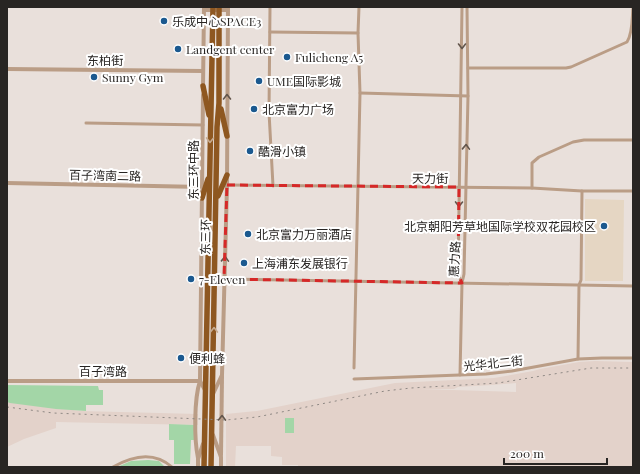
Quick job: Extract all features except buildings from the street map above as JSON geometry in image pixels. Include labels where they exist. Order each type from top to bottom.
[{"type":"highway","name":"东三环","points":[[211,467],[219,103],[213,7]]},
{"type":"highway","name":"东三环","points":[[204,467],[211,126],[215,45],[219,7]]},
{"type":"highway","points":[[203,86],[211,126]]},
{"type":"highway","points":[[219,103],[227,136]]},
{"type":"highway","points":[[202,198],[210,171]]},
{"type":"highway","points":[[216,200],[227,175]]},
{"type":"street","points":[[270,7],[269,112],[273,186]]},
{"type":"street","points":[[354,368],[360,93],[358,33],[359,7]]},
{"type":"street","name":"惠力路","points":[[462,7],[462,96],[458,274],[462,283]]},
{"type":"street","name":"惠力路","points":[[462,283],[464,274],[468,96],[467,7]]},
{"type":"street","points":[[468,68],[571,67],[627,42],[631,30],[633,7]]},
{"type":"street","points":[[204,8],[228,8],[227,185],[221,467]]},
{"type":"street","name":"东三环中路","points":[[198,467],[196,448],[197,391],[200,381],[204,8]]},
{"type":"street","points":[[270,32],[358,33]]},
{"type":"street","name":"东柏街","points":[[7,70],[203,71]]},
{"type":"street","points":[[360,93],[468,96]]},
{"type":"street","points":[[86,123],[203,124]]},
{"type":"street","points":[[532,188],[532,163],[539,157],[574,142],[584,140],[633,140]]},
{"type":"street","name":"百子湾南二路","points":[[7,184],[202,187]]},
{"type":"street","name":"天力街","points":[[227,185],[465,187],[532,188],[582,191],[633,191]]},
{"type":"street","points":[[578,359],[582,191]]},
{"type":"street","points":[[224,279],[633,286]]},
{"type":"street","points":[[460,375],[462,283]]},
{"type":"street","name":"光华北二街","points":[[354,379],[460,375],[512,371],[578,359],[633,358]]},
{"type":"street","points":[[221,457],[213,436],[213,394],[222,375]]},
{"type":"street","name":"百子湾路","points":[[7,381],[200,381]]},
{"type":"street","name":"东三环中路","points":[[198,459],[206,436],[206,394],[200,381]]},
{"type":"street","points":[[206,394],[213,394]]},
{"type":"street","points":[[206,436],[213,436]]},
{"type":"street","points":[[113,467],[124,460],[144,457],[163,460],[172,467]]},
{"type":"highlighted area","points":[[227,185],[459,187],[458,274],[462,283],[224,279]]},
{"type":"shaded area","name":"北京朝阳芳草地国际学校双花园校区","points":[[585,199],[624,200],[623,281],[585,281]]},
{"type":"shaded area","points":[[579,362],[633,362],[633,467],[298,467],[298,465],[282,465],[282,457],[271,456],[271,446],[236,446],[235,467],[226,467],[226,414],[257,411],[395,383],[494,378]],"holes":[[[516,383],[516,392],[420,389],[454,389],[458,387]]]},
{"type":"shaded area","points":[[7,402],[81,411],[198,414],[198,425],[56,422],[56,428],[24,439],[7,447]]},
{"type":"green space","points":[[7,385],[98,386],[99,390],[103,390],[103,405],[86,405],[86,411],[10,403],[7,402]]},
{"type":"green space","points":[[285,418],[294,418],[294,433],[285,433]]},
{"type":"green space","points":[[169,424],[194,425],[194,440],[191,440],[190,464],[174,464],[174,440],[169,440]]},
{"type":"green space","points":[[131,461],[159,461],[165,467],[117,467]]},
{"type":"railway","points":[[7,407],[53,413],[226,420],[257,417],[385,391],[498,383],[591,368],[633,368]]},
{"type":"place","name":"乐成中心SPACE3","points":[[164,21]]},
{"type":"place","name":"Landgent center","points":[[178,49]]},
{"type":"place","name":"Fulicheng A5","points":[[287,57]]},
{"type":"place","name":"Sunny Gym","points":[[94,77]]},
{"type":"place","name":"UME国际影城","points":[[259,81]]},
{"type":"place","name":"北京富力广场","points":[[254,109]]},
{"type":"place","name":"酷滑小镇","points":[[250,151]]},
{"type":"place","name":"北京朝阳芳草地国际学校双花园校区","points":[[604,226]]},
{"type":"place","name":"北京富力万丽酒店","points":[[248,234]]},
{"type":"place","name":"上海浦东发展银行","points":[[244,263]]},
{"type":"place","name":"7-Eleven","points":[[191,279]]},
{"type":"place","name":"便利蜂","points":[[181,358]]}]
